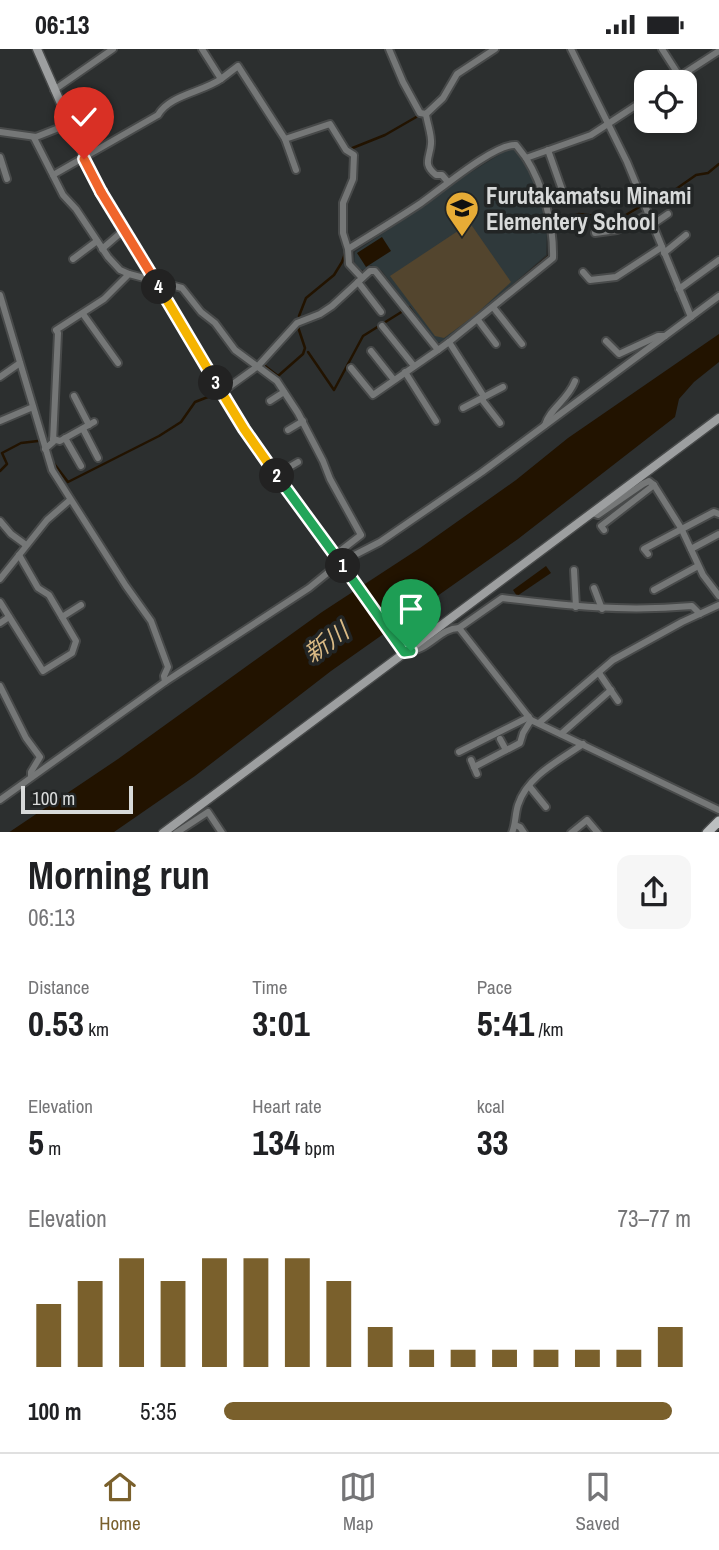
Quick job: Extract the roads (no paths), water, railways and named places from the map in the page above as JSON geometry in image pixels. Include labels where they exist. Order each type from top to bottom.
[{"type":"main road","points":[[707,832],[719,821]]},
{"type":"street","points":[[37,49],[98,188],[244,429],[403,651]]},
{"type":"street","points":[[54,90],[113,49]]},
{"type":"street","points":[[202,49],[221,79]]},
{"type":"street","points":[[389,49],[420,113],[426,114]]},
{"type":"street","points":[[478,49],[483,58]]},
{"type":"street","points":[[426,114],[443,98],[457,74],[495,49]]},
{"type":"street","points":[[571,49],[626,162],[691,317]]},
{"type":"street","points":[[662,49],[676,70]]},
{"type":"street","points":[[690,70],[719,51]]},
{"type":"street","points":[[53,175],[158,115],[165,106],[209,87],[238,66],[285,139],[296,170]]},
{"type":"street","points":[[526,158],[591,135],[634,107]]},
{"type":"street","points":[[426,114],[431,143],[426,159],[428,167],[448,182]]},
{"type":"street","points":[[0,132],[34,138],[69,124]]},
{"type":"street","points":[[285,139],[330,124],[346,150],[354,155],[353,179],[343,203],[349,264],[381,311]]},
{"type":"street","points":[[0,800],[165,682],[309,587],[361,535],[330,479],[303,421],[277,381],[235,350],[215,323],[201,312],[182,288],[129,274],[114,264],[58,188],[34,138]]},
{"type":"street","points":[[348,249],[509,144],[516,145],[539,178],[550,222],[553,258],[478,320],[373,395],[351,368]]},
{"type":"street","points":[[548,150],[565,198]]},
{"type":"street","points":[[0,157],[6,179]]},
{"type":"street","points":[[652,225],[668,214]]},
{"type":"street","points":[[595,233],[617,230],[647,215]]},
{"type":"street","points":[[102,249],[124,230]]},
{"type":"street","points":[[583,272],[590,280],[616,277],[686,235]]},
{"type":"street","points":[[73,260],[97,241]]},
{"type":"street","points":[[679,289],[719,261]]},
{"type":"street","points":[[222,392],[258,366],[297,323],[332,306],[370,271],[375,271],[438,350]]},
{"type":"street","points":[[45,449],[53,439],[56,330],[104,299],[129,274]]},
{"type":"street","points":[[0,295],[52,470],[151,621],[168,667],[164,676],[165,682]]},
{"type":"street","points":[[338,559],[380,542],[544,427],[719,296]]},
{"type":"street","points":[[493,307],[522,344]]},
{"type":"street","points":[[83,314],[118,363]]},
{"type":"street","points":[[478,320],[496,344]]},
{"type":"street","points":[[382,326],[414,366]]},
{"type":"street","points":[[606,341],[619,354],[658,335],[665,336]]},
{"type":"street","points":[[449,342],[500,423]]},
{"type":"street","points":[[371,351],[394,380]]},
{"type":"street","points":[[0,377],[20,363]]},
{"type":"street","points":[[405,372],[436,421]]},
{"type":"street","points":[[544,427],[547,418],[571,393],[575,381]]},
{"type":"street","points":[[463,408],[503,387]]},
{"type":"street","points":[[270,401],[284,392]]},
{"type":"street","points":[[74,396],[89,425],[98,458]]},
{"type":"street","points":[[0,421],[33,407]]},
{"type":"street","points":[[163,832],[719,418]]},
{"type":"street","points":[[288,430],[303,421]]},
{"type":"street","points":[[53,439],[60,441],[89,425]]},
{"type":"street","points":[[706,428],[719,426]]},
{"type":"street","points":[[65,438],[81,466]]},
{"type":"street","points":[[276,475],[298,462]]},
{"type":"street","points":[[593,513],[598,515],[649,481],[681,528],[698,566],[719,596]]},
{"type":"street","points":[[604,530],[601,526],[654,485]]},
{"type":"street","points":[[0,579],[47,520],[70,500]]},
{"type":"street","points":[[648,554],[644,549],[681,528],[714,512],[719,514]]},
{"type":"street","points":[[0,522],[26,545]]},
{"type":"street","points":[[691,549],[719,534]]},
{"type":"street","points":[[0,602],[43,671],[72,653],[76,641],[49,595],[38,588],[19,555]]},
{"type":"street","points":[[654,590],[672,584],[698,566]]},
{"type":"street","points":[[574,570],[576,607]]},
{"type":"street","points":[[594,588],[602,609]]},
{"type":"street","points":[[403,651],[417,651],[449,629],[458,628],[502,598],[602,609],[644,610],[692,606],[700,614]]},
{"type":"street","points":[[62,617],[81,605]]},
{"type":"street","points":[[459,752],[533,720],[613,660],[719,605]]},
{"type":"street","points":[[0,623],[9,617]]},
{"type":"street","points":[[458,628],[533,720],[719,810]]},
{"type":"street","points":[[598,673],[618,701]]},
{"type":"street","points":[[0,686],[26,738],[40,757],[31,772],[32,777]]},
{"type":"street","points":[[561,734],[611,690]]},
{"type":"street","points":[[0,705],[8,702]]},
{"type":"street","points":[[474,767],[520,743],[523,733],[533,720]]},
{"type":"street","points":[[500,739],[506,751]]},
{"type":"street","points":[[512,832],[517,807],[529,786],[542,773],[583,744]]},
{"type":"street","points":[[529,786],[546,807]]},
{"type":"street","points":[[176,832],[208,812],[222,832]]},
{"type":"street","points":[[571,832],[587,820],[598,832]]},
{"type":"street","points":[[515,825],[524,832]]},
{"type":"water","points":[[382,237],[391,251],[366,267],[357,253]]},
{"type":"water","name":"新川","points":[[719,334],[719,362],[694,382],[679,399],[675,417],[518,539],[331,671],[195,776],[114,832],[9,832],[118,759],[322,612],[420,548],[516,480],[568,438]]},
{"type":"water","points":[[546,566],[551,573],[517,596],[513,590]]},
{"type":"waterway","points":[[351,165],[350,149],[385,135],[418,116]]},
{"type":"waterway","points":[[648,203],[659,201],[696,175],[708,173],[719,164]]},
{"type":"waterway","points":[[554,223],[579,214],[619,219],[641,206]]},
{"type":"waterway","points":[[299,316],[306,298],[334,275],[342,262],[346,251],[342,240]]},
{"type":"waterway","points":[[502,295],[549,256],[550,247]]},
{"type":"waterway","points":[[409,307],[421,324]]},
{"type":"waterway","points":[[308,352],[334,390],[363,336],[403,311]]},
{"type":"waterway","points":[[265,366],[278,376],[303,354],[305,348],[298,327]]},
{"type":"waterway","points":[[52,461],[68,482],[159,436],[181,422],[195,402],[218,393]]},
{"type":"waterway","points":[[0,471],[7,464],[2,453],[21,443],[38,441]]},
{"type":"place","name":"Furutakamatsu Minami Elementery School","points":[[462,238]]}]
